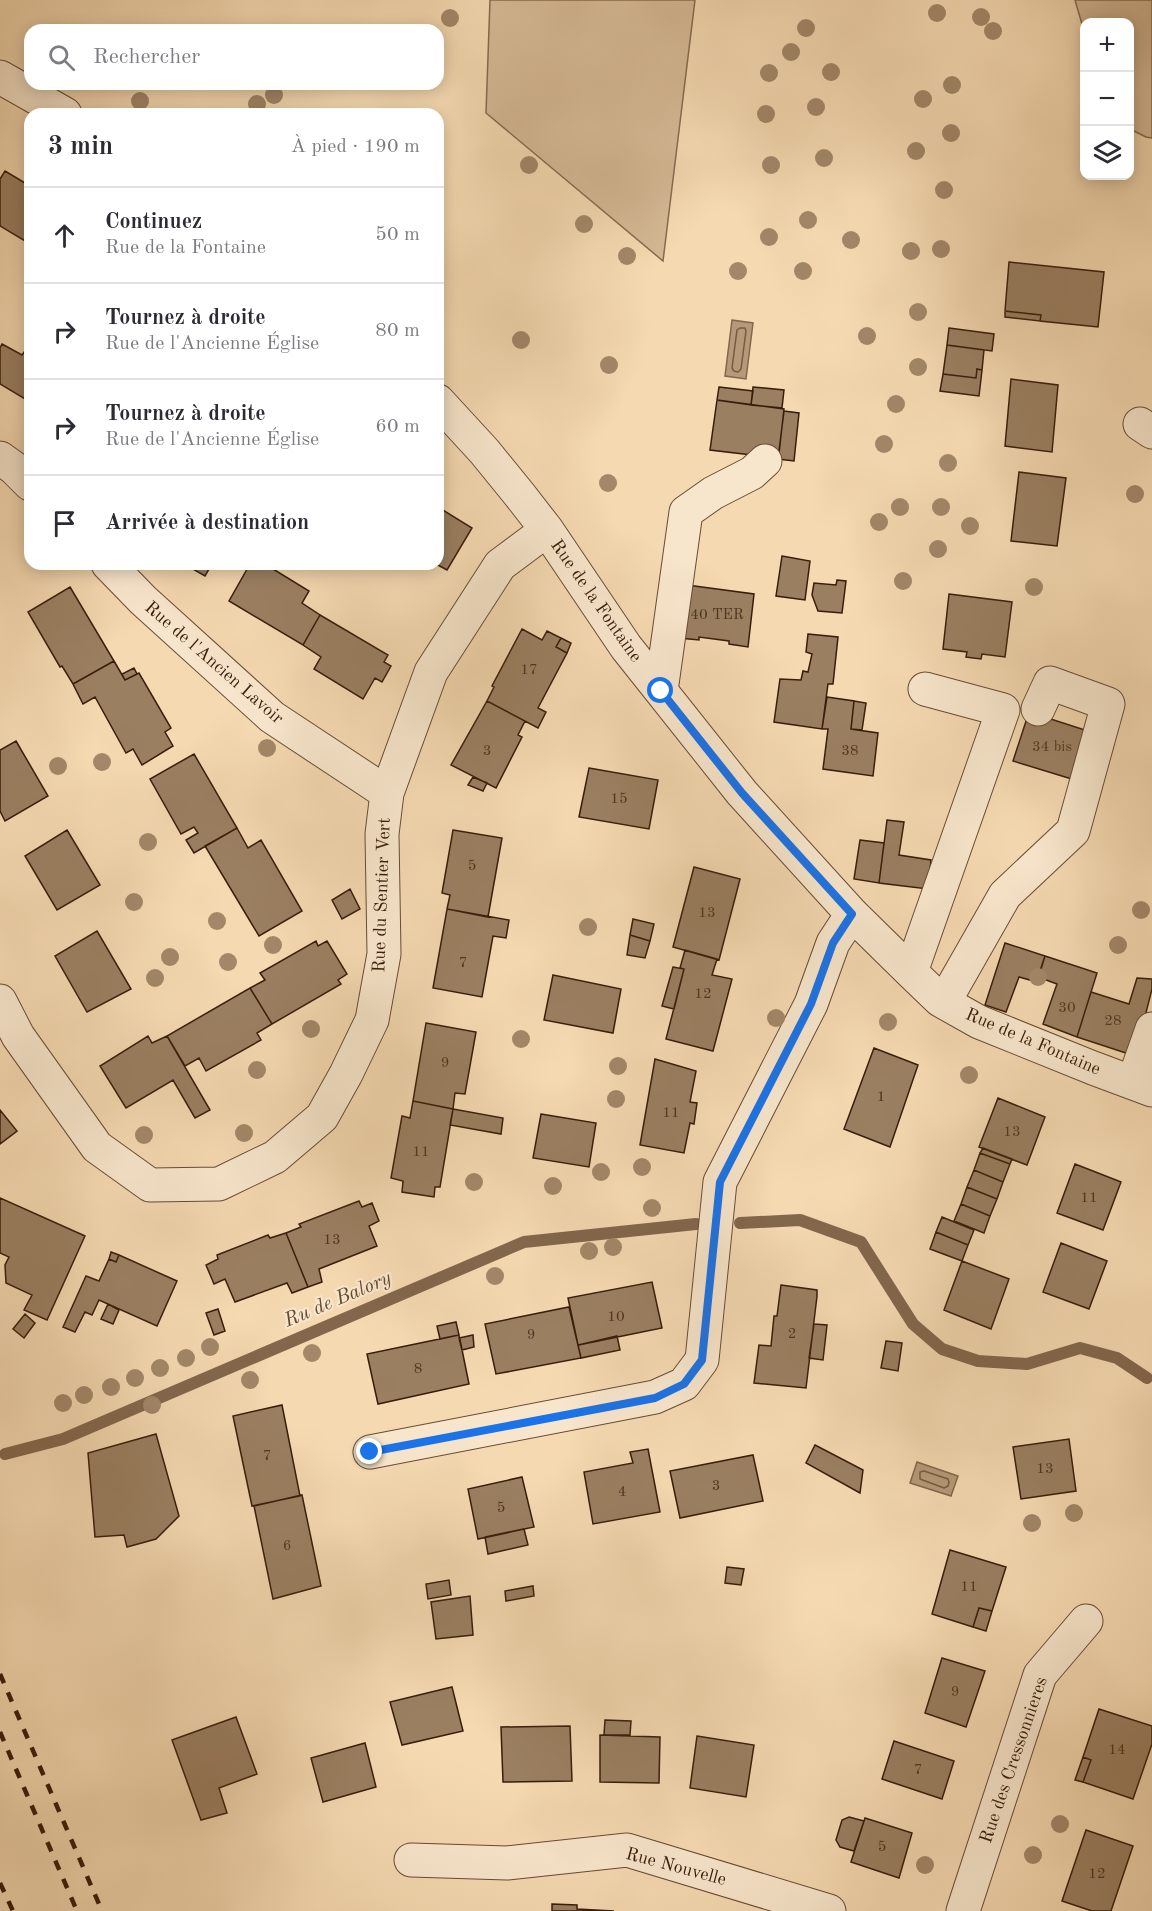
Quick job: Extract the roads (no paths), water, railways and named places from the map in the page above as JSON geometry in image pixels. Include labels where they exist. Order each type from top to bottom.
[{"type":"street","points":[[0,78],[54,108]]},
{"type":"street","name":"Rue de la Fontaine","points":[[444,408],[484,451],[547,530],[626,647],[742,793],[852,914],[911,972],[944,1002],[979,1022],[1142,1086]]},
{"type":"street","points":[[0,458],[24,478]]},
{"type":"street","points":[[661,691],[686,512],[713,493],[752,473],[765,461]]},
{"type":"street","name":"Rue du Sentier Vert","points":[[0,1000],[18,1036],[97,1147],[150,1185],[219,1184],[275,1158],[322,1117],[372,1020],[384,954],[382,834],[387,793],[431,672],[500,565],[547,530]]},
{"type":"street","name":"Rue de l'Ancien Lavoir","points":[[114,570],[143,600],[272,717],[387,793]]},
{"type":"street","points":[[944,1002],[1005,895],[1073,831],[1107,704],[1050,683],[1038,709]]},
{"type":"street","points":[[911,972],[1003,710],[925,689]]},
{"type":"street","points":[[370,1452],[655,1398],[684,1384],[702,1360],[720,1182],[811,1004],[833,943],[852,914]]},
{"type":"street","points":[[1142,1086],[1152,1029]]},
{"type":"street","name":"Rue des Cressonnieres","points":[[963,1911],[1040,1675],[1086,1621]]},
{"type":"street","name":"Rue Nouvelle","points":[[411,1860],[507,1863],[627,1850],[829,1911]]},
{"type":"water","points":[[732,320],[753,323],[746,379],[725,376]]},
{"type":"water","points":[[917,1462],[958,1476],[951,1496],[910,1483]]},
{"type":"waterway","name":"Ru de Balory","points":[[740,1223],[800,1220],[861,1242],[913,1324],[942,1349],[978,1361],[1027,1364],[1080,1348],[1117,1358],[1147,1378]]},
{"type":"waterway","name":"Ru de Balory","points":[[5,1454],[63,1439],[524,1242],[696,1224]]},
{"type":"railway","points":[[0,1674],[102,1911]]},
{"type":"railway","points":[[0,1732],[77,1911]]},
{"type":"railway","points":[[0,1883],[13,1911]]}]
